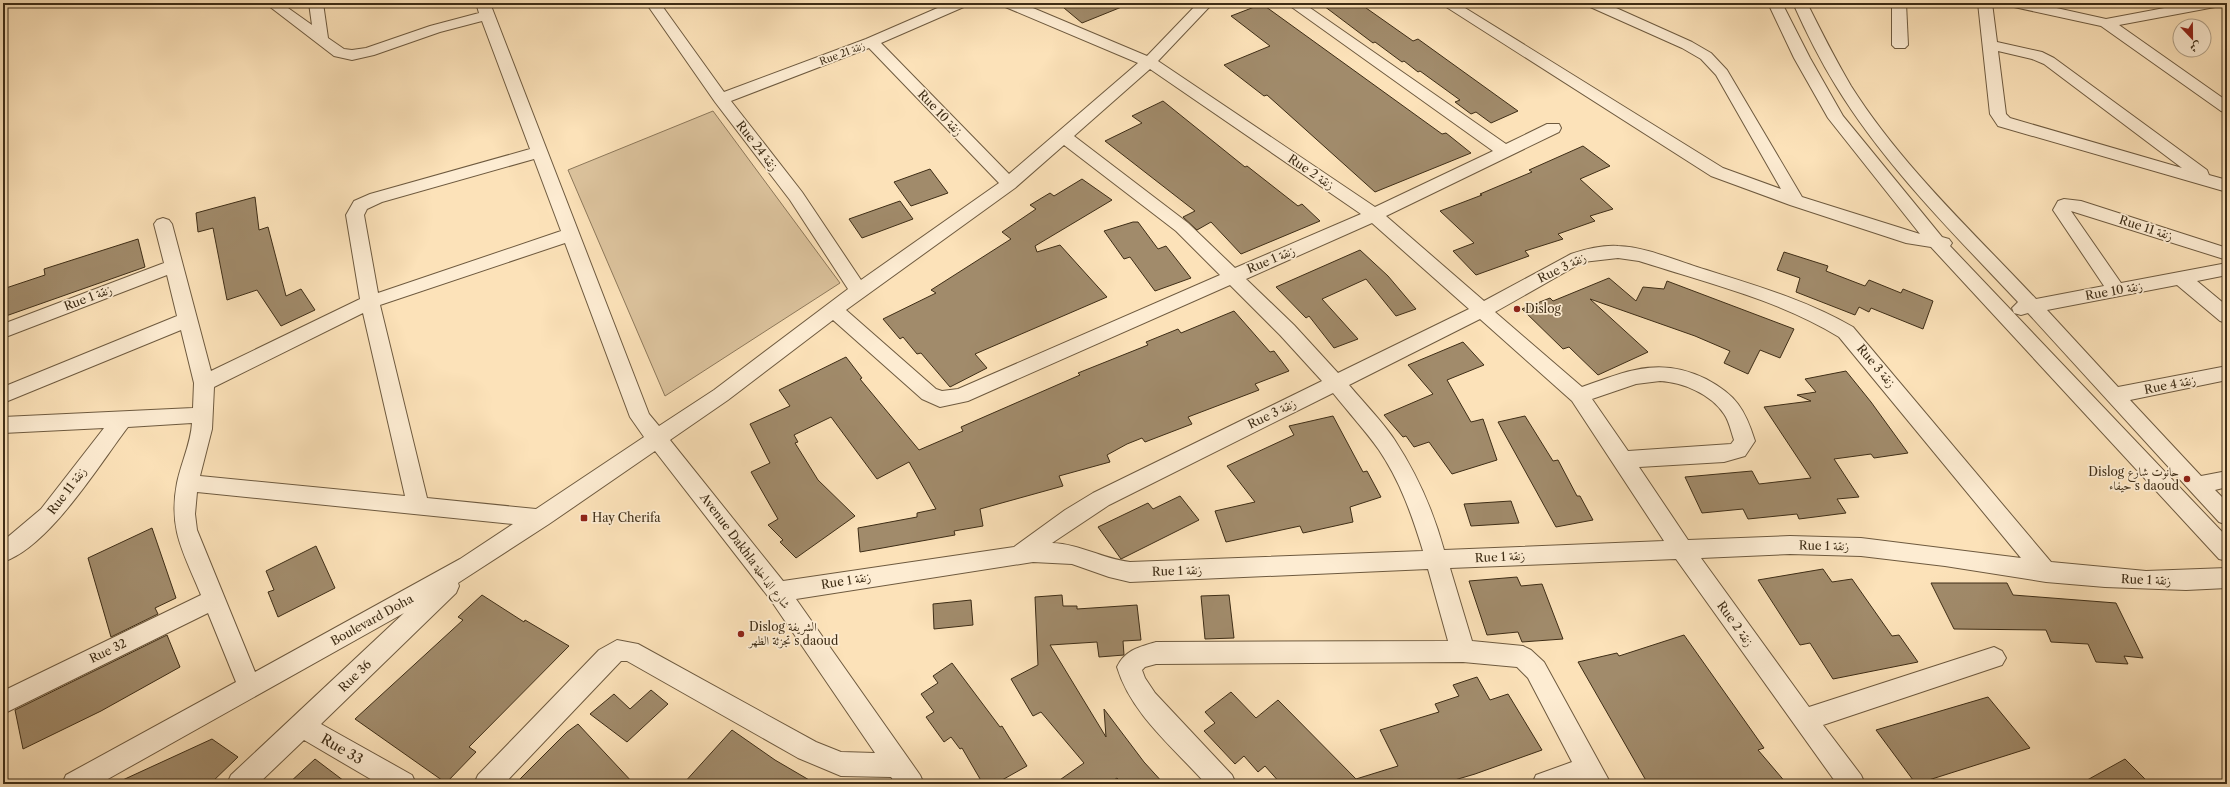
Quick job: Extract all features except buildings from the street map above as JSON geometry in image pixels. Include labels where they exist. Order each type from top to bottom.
[{"type":"street","points":[[272,3],[340,53],[360,54],[435,29],[486,9]]},
{"type":"street","points":[[316,3],[321,40]]},
{"type":"street","name":"Rue 24 زنقة","points":[[653,3],[721,100],[796,196],[859,291]]},
{"type":"street","name":"Rue 21 زنقة","points":[[721,100],[871,42],[962,3]]},
{"type":"street","name":"Rue 2 زنقة","points":[[1008,3],[1149,62],[1374,215],[1579,396],[1681,548],[1804,720],[1852,784]]},
{"type":"street","name":"Boulevard Doha","points":[[75,784],[468,566],[722,395],[835,311],[859,291],[1009,184],[1149,62],[1206,3]]},
{"type":"street","points":[[1293,3],[1504,151]]},
{"type":"street","points":[[1447,3],[1717,172],[1796,201],[1912,239],[1937,243],[1970,241]]},
{"type":"street","points":[[1594,3],[1687,45],[1706,56],[1722,73],[1796,201]]},
{"type":"street","points":[[1775,3],[1802,58],[1836,118],[1937,243],[2227,552]]},
{"type":"street","points":[[1800,3],[1810,29],[1864,116],[1970,241],[2032,306],[2113,396],[2227,516]]},
{"type":"street","points":[[1899,3],[1900,45]]},
{"type":"street","points":[[1985,3],[1998,114],[2004,122],[2016,127],[2227,186]]},
{"type":"street","points":[[2014,3],[2106,23],[2225,106]]},
{"type":"street","points":[[2106,23],[2215,3]]},
{"type":"street","name":"Avenue Dakhla شارع الداخلة","points":[[486,9],[640,417],[778,592],[904,775]]},
{"type":"street","name":"Rue 10 زنقة","points":[[871,42],[1009,184]]},
{"type":"street","points":[[1990,45],[2037,55],[2049,61],[2210,181]]},
{"type":"street","name":"Rue 1 زنقة","points":[[835,311],[929,394],[940,399],[961,396],[1374,215],[1553,128]]},
{"type":"street","points":[[1064,137],[1182,226],[1233,276],[1336,383],[1386,444],[1407,479],[1422,511],[1463,651]]},
{"type":"street","points":[[418,506],[370,302],[355,215],[360,204],[376,198],[540,152]]},
{"type":"street","name":"Rue 11 زنقة","points":[[2116,290],[2062,210],[2064,205],[2075,206],[2227,254]]},
{"type":"street","points":[[163,224],[204,383],[202,429],[188,483],[184,514],[186,530],[250,688]]},
{"type":"street","points":[[204,383],[370,302],[572,234]]},
{"type":"street","name":"Rue 3 زنقة","points":[[1018,555],[1056,527],[1102,499],[1483,310],[1577,258],[1596,253],[1618,252],[1641,255],[1685,268],[1821,317],[1846,332],[1856,341],[2046,572]]},
{"type":"street","name":"Rue 1 زنقة","points":[[3,331],[173,266]]},
{"type":"street","name":"Rue 10 زنقة","points":[[2001,312],[2182,279],[2227,269]]},
{"type":"street","points":[[2182,279],[2227,316]]},
{"type":"street","points":[[3,395],[188,319]]},
{"type":"street","points":[[1579,396],[1635,378],[1657,373],[1672,374],[1686,378],[1712,391],[1728,402],[1736,414],[1745,441],[1738,450],[1724,454],[1623,460]]},
{"type":"street","name":"Rue 4 زنقة","points":[[2113,396],[2227,373]]},
{"type":"street","points":[[3,425],[202,415]]},
{"type":"street","name":"Rue 11 زنقة","points":[[3,553],[24,538],[49,515],[122,419]]},
{"type":"street","points":[[2197,485],[2227,479]]},
{"type":"street","points":[[188,483],[541,518]]},
{"type":"street","name":"Rue 1 زنقة","points":[[778,592],[1018,555],[1048,552],[1078,557],[1104,568],[1130,572],[1436,560],[1681,548],[1790,545],[1865,547],[2082,576],[2152,581],[2227,578]]},
{"type":"street","name":"Rue 36","points":[[240,784],[468,566]]},
{"type":"street","name":"Rue 32","points":[[3,703],[214,599]]},
{"type":"street","points":[[487,784],[607,657],[617,650],[630,651],[807,750],[841,764],[904,775]]},
{"type":"street","points":[[1223,784],[1146,701],[1134,683],[1129,667],[1138,658],[1156,653],[1463,651],[1523,657],[1530,662],[1536,670],[1593,776],[1545,784]]},
{"type":"street","points":[[1804,720],[1994,658]]},
{"type":"street","name":"Rue 33","points":[[302,726],[403,784]]},
{"type":"shaded area","points":[[713,111],[840,283],[665,396],[568,170]]},
{"type":"place","name":"Dislog","points":[[1517,309]]},
{"type":"place","name":"Dislog حانوت شارع حيفاء s daoud","points":[[2187,479]]},
{"type":"place","name":"Hay Cherifa","points":[[584,518]]},
{"type":"place","name":"Dislog الشريفة تجزئة الظهر s daoud","points":[[741,634]]}]
